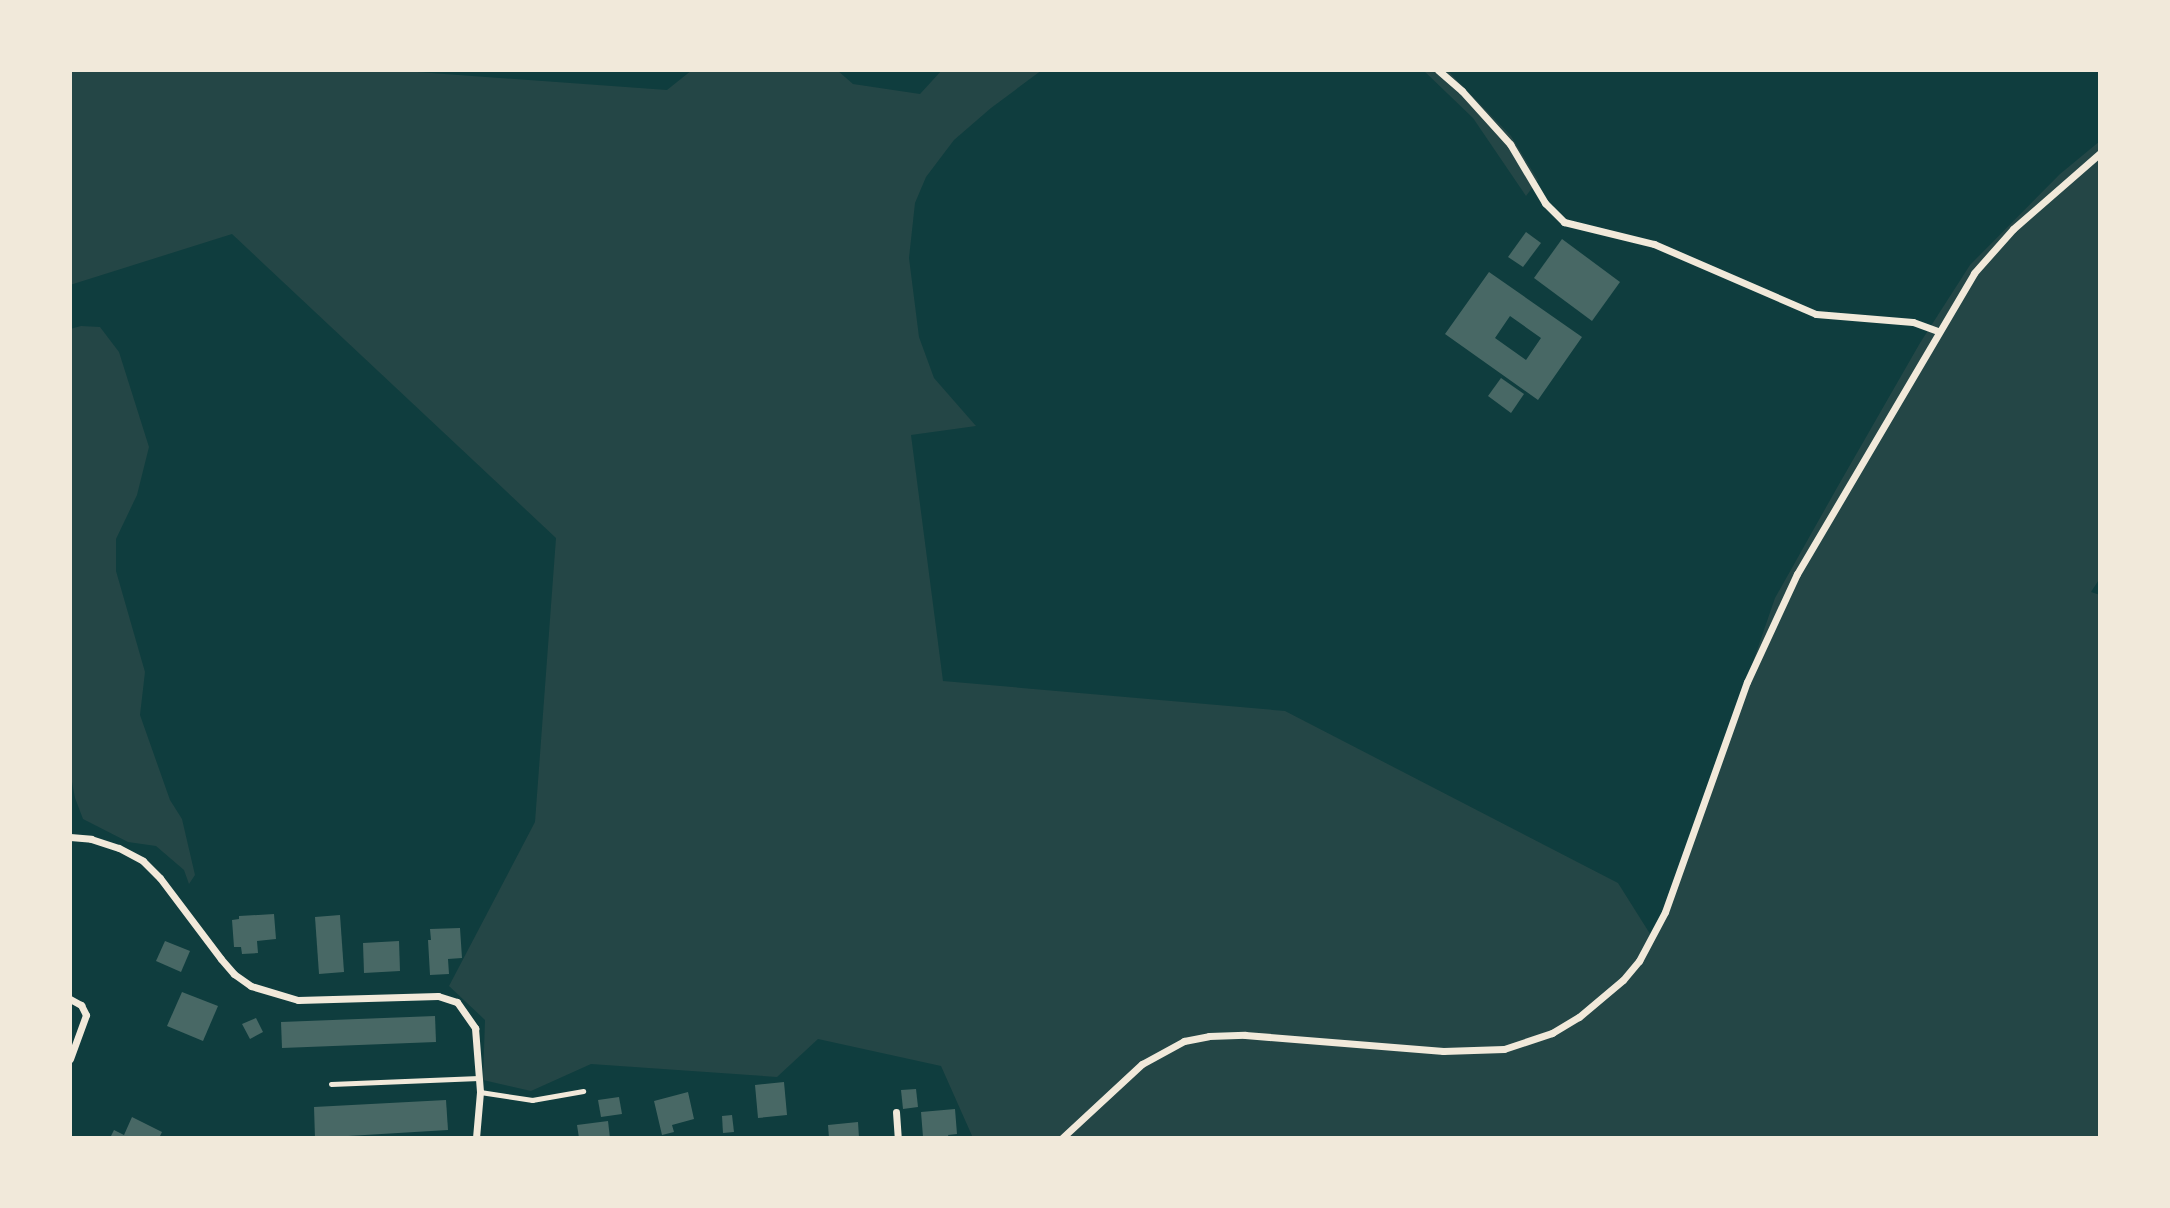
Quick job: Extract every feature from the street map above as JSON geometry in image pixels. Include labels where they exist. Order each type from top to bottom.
[{"type":"street","points":[[1438,70],[1462,91],[1510,144],[1545,203],[1564,222],[1654,244],[1816,314],[1913,322],[1938,331]]},
{"type":"street","points":[[1062,1138],[1142,1064],[1184,1041],[1209,1036],[1245,1035],[1480,1052],[1528,1044],[1552,1033],[1604,998],[1639,961],[1665,912],[1767,633],[1797,574],[1938,331],[1992,251],[2100,153]]},
{"type":"street","points":[[70,837],[91,839],[119,848],[143,861],[160,878],[220,959],[251,986],[298,1000],[438,996],[457,1002],[475,1028],[480,1092],[476,1138]]},
{"type":"street","points":[[70,999],[81,1005],[86,1015],[70,1059]]},
{"type":"street","points":[[896,1112],[898,1138]]},
{"type":"lane","points":[[331,1084],[479,1078]]},
{"type":"lane","points":[[480,1092],[532,1100],[583,1091]]},
{"type":"shaded area","points":[[70,70],[390,70],[667,90],[692,70],[837,70],[853,84],[920,94],[942,70],[1042,70],[954,140],[926,177],[915,203],[909,258],[919,337],[934,378],[976,426],[911,435],[943,681],[1285,711],[1618,883],[1652,937],[1715,772],[1775,598],[1838,486],[1920,343],[1970,265],[2060,174],[2100,141],[2100,578],[2091,592],[2100,595],[2100,1138],[973,1138],[941,1066],[818,1039],[777,1077],[591,1064],[531,1091],[483,1080],[485,1020],[449,986],[535,822],[556,538],[232,234],[70,285]]},
{"type":"shaded area","points":[[1423,70],[1447,70],[1511,136],[1538,180],[1526,196],[1473,118]]},
{"type":"shaded area","points":[[81,326],[100,327],[119,352],[149,447],[137,495],[116,539],[116,571],[145,672],[140,715],[170,800],[182,819],[195,875],[189,884],[184,870],[156,846],[128,842],[83,819],[75,798],[70,771],[70,329]]},
{"type":"building","points":[[1526,232],[1541,243],[1523,267],[1508,257]]},
{"type":"building","points":[[1562,239],[1620,282],[1592,321],[1534,278]]},
{"type":"building","points":[[1489,272],[1582,337],[1538,400],[1445,334]],"holes":[[[1510,316],[1541,338],[1526,360],[1495,338]]]},
{"type":"building","points":[[1501,378],[1524,394],[1511,413],[1488,396]]},
{"type":"building","points":[[274,914],[276,939],[257,941],[258,953],[242,954],[241,947],[234,947],[232,920],[239,919],[239,916]]},
{"type":"building","points":[[340,915],[344,972],[319,974],[315,917]]},
{"type":"building","points":[[460,928],[462,958],[448,959],[449,974],[430,975],[430,929]]},
{"type":"building","points":[[165,941],[190,951],[181,972],[156,961]]},
{"type":"building","points":[[399,941],[400,971],[364,973],[363,943]]},
{"type":"building","points":[[182,992],[218,1006],[203,1041],[167,1026]]},
{"type":"building","points":[[435,1016],[436,1042],[282,1048],[281,1022]]},
{"type":"building","points":[[256,1018],[263,1032],[250,1039],[242,1024]]},
{"type":"building","points":[[784,1082],[787,1115],[758,1118],[755,1085]]},
{"type":"building","points":[[916,1089],[918,1107],[903,1109],[901,1090]]},
{"type":"building","points":[[688,1092],[694,1119],[672,1125],[674,1132],[662,1135],[654,1101]]},
{"type":"building","points":[[619,1097],[622,1114],[601,1117],[598,1100]]},
{"type":"building","points":[[446,1100],[448,1130],[315,1138],[314,1107]]},
{"type":"building","points":[[955,1109],[957,1134],[948,1135],[949,1138],[923,1137],[921,1112]]},
{"type":"building","points":[[732,1115],[734,1132],[723,1133],[722,1116]]},
{"type":"building","points":[[132,1117],[162,1132],[159,1138],[110,1138],[114,1130],[124,1135]]},
{"type":"building","points":[[608,1121],[610,1138],[579,1138],[577,1125]]},
{"type":"building","points":[[858,1122],[859,1138],[829,1138],[828,1125]]}]
